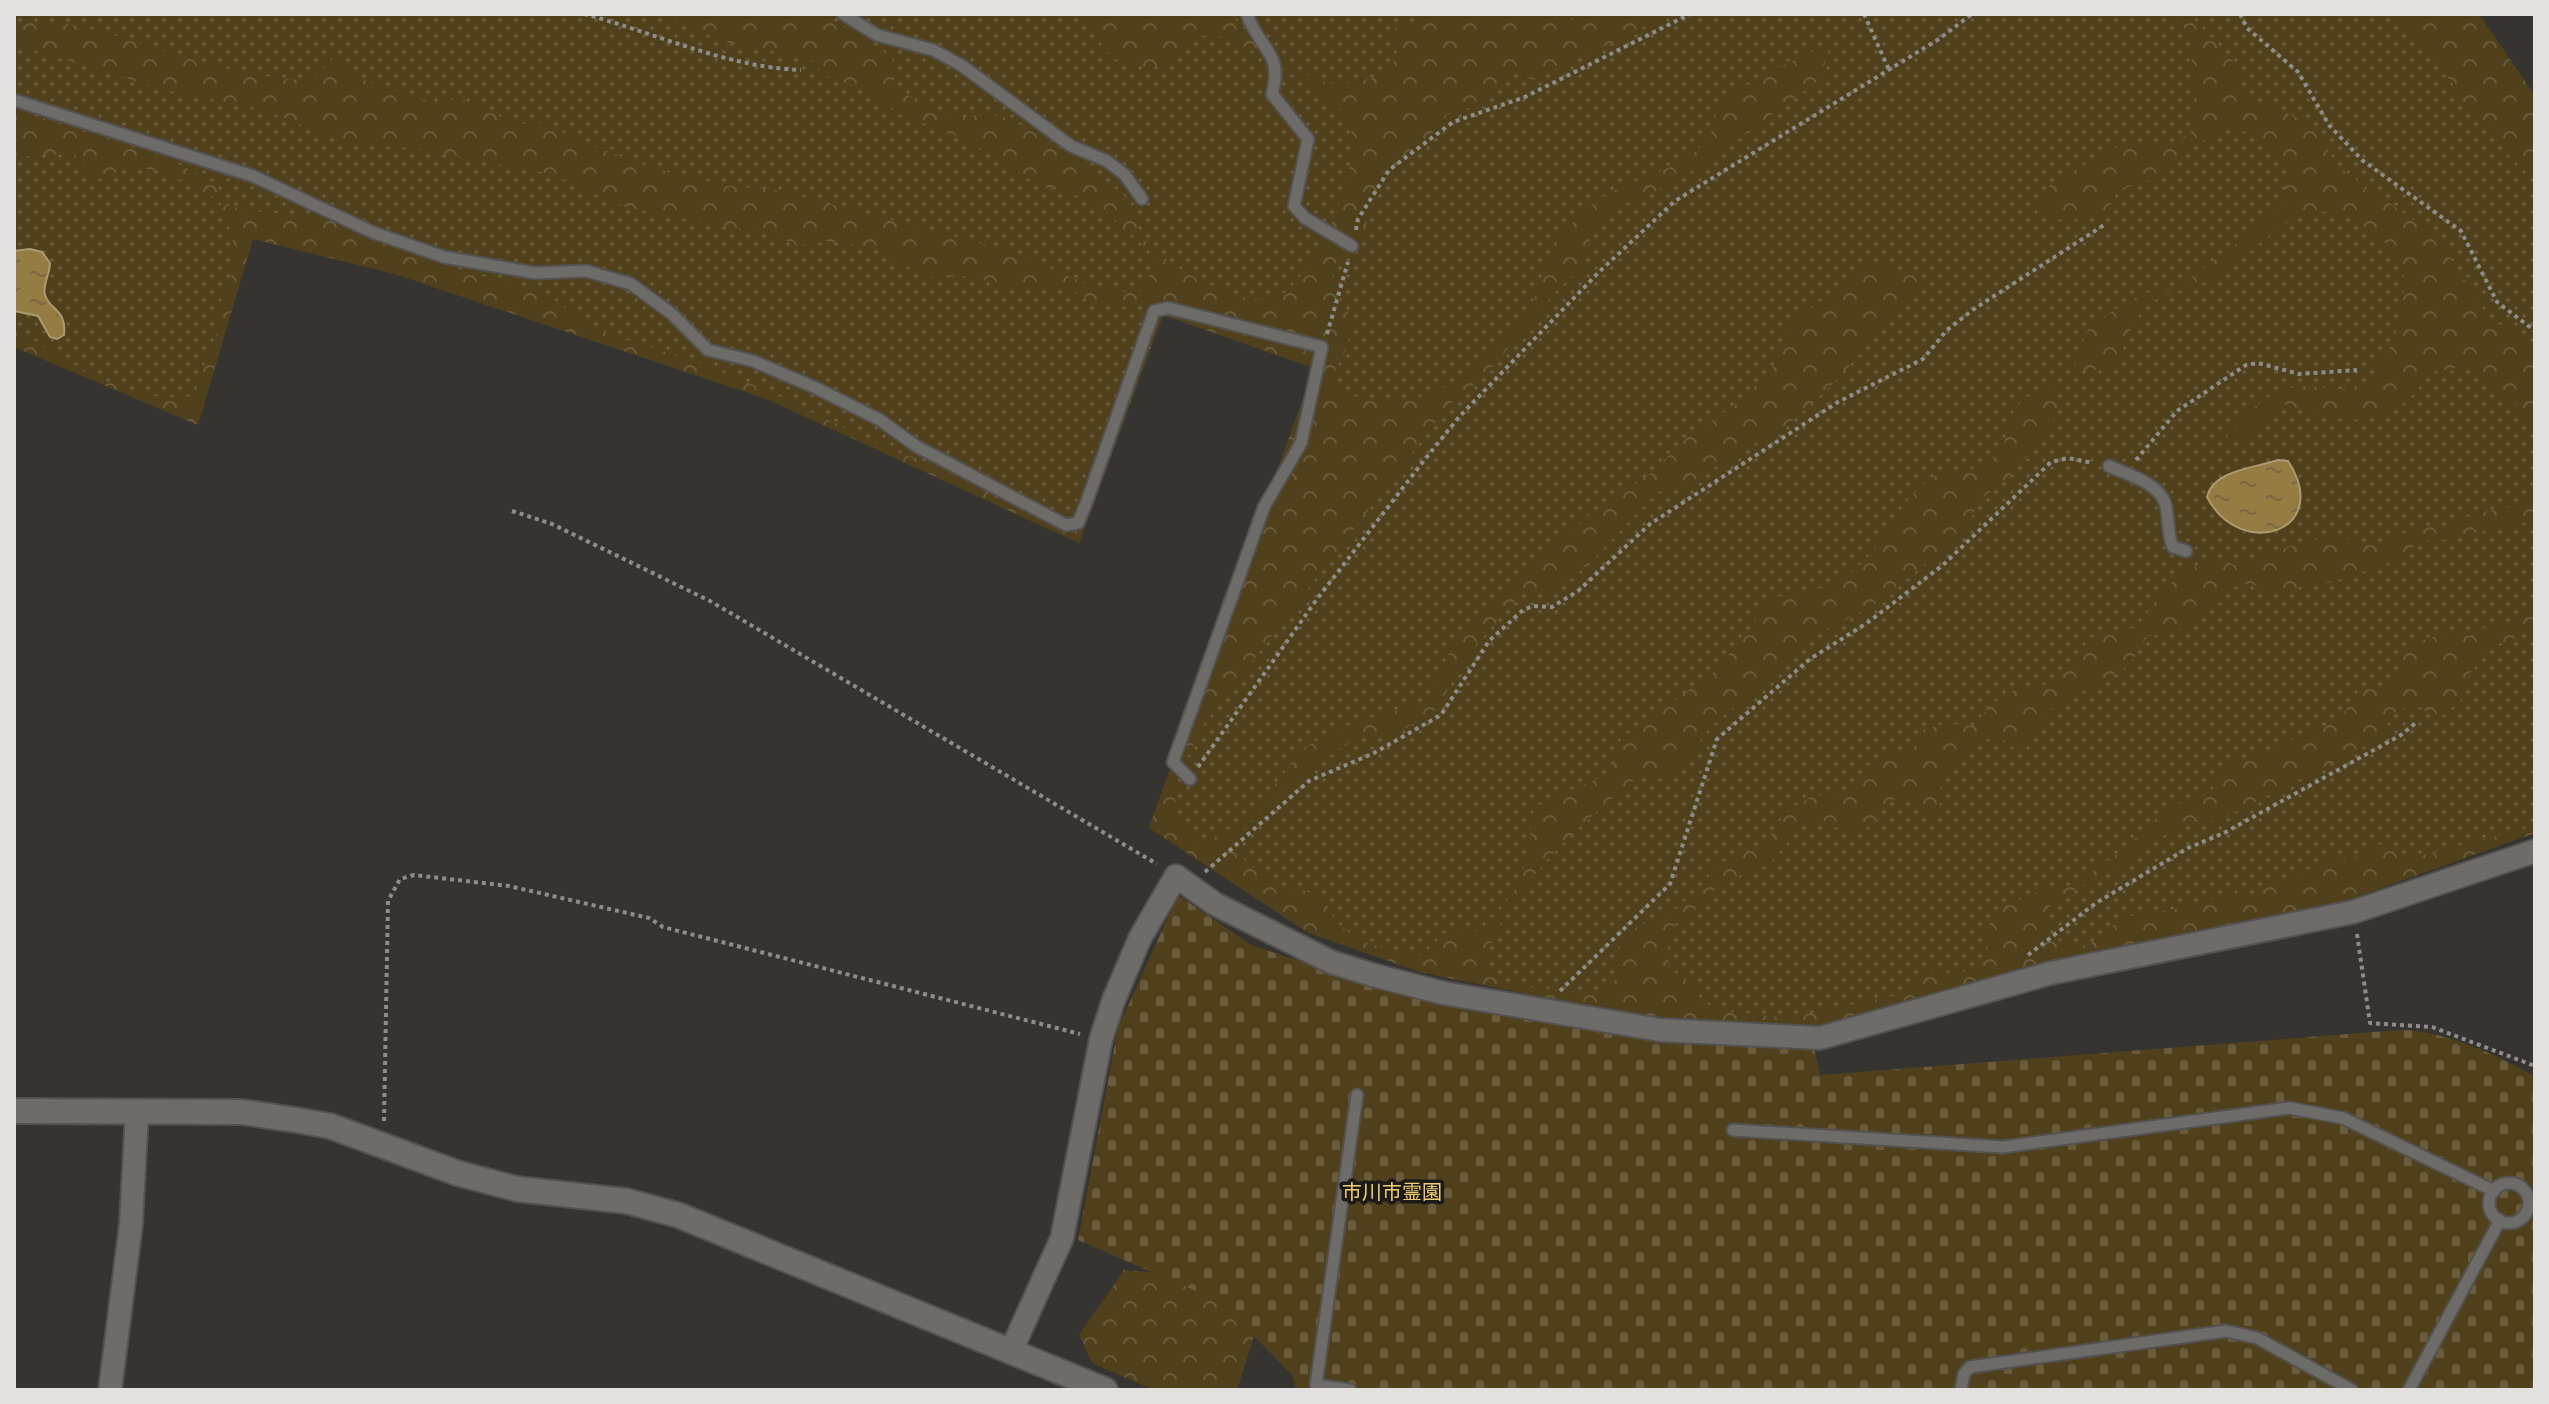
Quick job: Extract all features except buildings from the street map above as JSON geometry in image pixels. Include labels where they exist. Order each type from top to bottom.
[{"type":"street","points":[[1011,1351],[1062,1238],[1101,1039],[1140,938],[1183,880],[1215,904],[1331,962],[1443,993],[1660,1030],[1820,1038],[2051,973],[2353,912],[2535,851]]},
{"type":"street","points":[[14,1111],[242,1112],[330,1126],[457,1173],[517,1189],[626,1201],[678,1215],[1105,1390]]},
{"type":"street","points":[[110,1390],[131,1224],[137,1111]]},
{"type":"lane","points":[[843,14],[877,35],[933,50],[961,65],[1071,146],[1107,161],[1125,175],[1142,199]]},
{"type":"lane","points":[[1247,14],[1254,36],[1271,53],[1277,74],[1272,94],[1308,139],[1294,206],[1305,218],[1352,246]]},
{"type":"lane","points":[[14,100],[253,176],[372,232],[444,257],[519,272],[586,271],[631,284],[672,314],[708,350],[753,361],[816,388],[1066,525],[1078,523],[1154,311],[1168,308],[1322,347],[1301,443],[1264,507],[1173,762],[1190,779]]},
{"type":"lane","points":[[2109,466],[2146,482],[2157,492],[2165,502],[2168,535],[2173,547],[2186,551]]},
{"type":"lane","points":[[1350,1390],[1316,1385],[1357,1095]]},
{"type":"lane","points":[[1733,1130],[2003,1147],[2289,1108],[2343,1118],[2494,1191]]},
{"type":"lane","points":[[2502,1184],[2513,1184],[2523,1189],[2529,1198],[2528,1209],[2521,1219],[2511,1223],[2500,1220],[2490,1207],[2494,1191],[2502,1184]]},
{"type":"lane","points":[[2409,1390],[2500,1220]]},
{"type":"lane","points":[[1961,1390],[1964,1374],[1970,1367],[2226,1331],[2257,1338],[2352,1390]]},
{"type":"path","points":[[584,14],[721,58],[770,69],[801,70]]},
{"type":"path","points":[[1322,347],[1358,219],[1389,170],[1453,122],[1525,97],[1690,14]]},
{"type":"path","points":[[1864,14],[1889,70]]},
{"type":"path","points":[[1190,779],[1317,599],[1422,463],[1459,417],[1582,289],[1675,201],[1889,70],[1972,14]]},
{"type":"path","points":[[2240,14],[2247,28],[2298,72],[2329,125],[2362,160],[2461,231],[2497,302],[2535,331]]},
{"type":"path","points":[[512,511],[552,524],[710,601],[1183,880],[1309,781],[1374,753],[1441,715],[1489,641],[1523,610],[1533,606],[1552,607],[1578,591],[1650,524],[1838,402],[1923,359],[1947,330],[1974,309],[2104,225]]},
{"type":"path","points":[[1542,1010],[1670,884],[1717,739],[1810,659],[1867,623],[1943,565],[2051,462],[2068,458],[2109,466],[2135,462],[2177,411],[2246,365],[2258,363],[2299,374],[2357,370]]},
{"type":"path","points":[[2026,957],[2096,903],[2163,863],[2224,833],[2401,735],[2418,721]]},
{"type":"path","points":[[388,1147],[382,1105],[388,901],[400,879],[414,875],[509,886],[649,918],[663,927],[1101,1039]]},
{"type":"path","points":[[2355,924],[2370,1023],[2432,1027],[2535,1066]]},
{"type":"green space","points":[[14,14],[2479,14],[2535,96],[2535,833],[2342,902],[2050,968],[1820,1029],[1423,973],[1309,933],[1149,828],[1314,368],[1163,315],[1079,543],[769,400],[395,274],[253,239],[198,425],[14,347]]},
{"type":"green space","points":[[659,14],[823,14],[892,57],[895,88],[942,113],[1001,116],[1039,135],[1084,164],[1124,196],[1133,207],[1143,238],[1170,262],[1211,286],[1254,299],[1273,298],[1287,291],[1300,277],[1326,234],[1338,208],[1351,157],[1352,134],[1346,116],[1303,81],[1237,43],[1207,35],[1195,40],[1164,66],[1134,65],[1113,58],[1090,24],[1076,14],[1232,14],[1247,31],[1287,62],[1322,81],[1339,84],[1390,73],[1398,48],[1392,34],[1398,24],[1412,25],[1420,14],[1541,14],[1567,22],[1584,14],[1670,14],[1534,80],[1511,72],[1486,103],[1445,115],[1423,147],[1388,160],[1360,242],[1332,266],[1334,291],[1351,316],[1348,345],[1335,371],[1341,390],[1367,400],[1394,402],[1420,397],[1445,387],[1491,354],[1531,305],[1558,240],[1588,208],[1602,197],[1687,158],[1711,133],[1718,103],[1769,72],[1830,43],[1821,79],[1698,168],[1648,195],[1615,207],[1592,230],[1584,267],[1559,288],[1487,373],[1448,406],[1201,728],[1180,775],[1175,802],[1178,815],[1199,845],[1244,822],[1306,746],[1352,724],[1426,702],[1449,654],[1478,614],[1588,516],[1649,475],[1690,435],[1741,401],[1776,364],[1789,324],[1834,292],[1869,261],[1925,279],[1835,382],[1790,423],[1680,488],[1657,492],[1591,562],[1556,591],[1525,590],[1474,647],[1432,715],[1387,737],[1358,738],[1330,755],[1291,783],[1238,835],[1242,858],[1279,890],[1306,891],[1325,897],[1338,923],[1363,941],[1392,951],[1422,955],[1449,930],[1479,931],[1506,903],[1521,876],[1534,807],[1606,775],[1621,739],[1714,672],[1751,629],[1766,597],[1799,594],[1843,578],[1867,557],[1923,484],[1944,473],[1973,469],[1987,463],[2004,447],[2009,423],[2019,405],[2035,392],[2058,385],[2058,410],[2045,437],[2004,481],[1981,499],[1968,524],[1934,557],[1871,607],[1811,637],[1774,674],[1710,727],[1676,773],[1665,780],[1646,772],[1598,810],[1528,883],[1509,909],[1484,964],[1507,985],[1603,994],[1622,971],[1614,955],[1637,926],[1670,914],[1700,888],[1716,866],[1765,843],[1787,811],[1813,796],[1849,794],[1862,773],[1875,761],[1891,753],[1915,748],[1922,730],[1946,723],[1974,726],[1989,707],[2007,694],[2028,686],[2052,685],[2091,638],[2137,627],[2169,584],[2189,569],[2210,560],[2236,565],[2302,542],[2336,536],[2374,545],[2421,527],[2450,526],[2473,514],[2506,508],[2530,497],[2535,473],[2535,520],[2443,540],[2419,541],[2401,559],[2335,581],[2268,593],[2251,583],[2232,587],[2206,615],[2172,632],[2147,636],[2130,665],[2050,710],[2020,753],[2004,740],[1982,739],[1957,758],[1941,777],[1939,814],[1931,817],[1913,802],[1890,800],[1877,814],[1878,824],[1843,830],[1823,820],[1803,824],[1769,864],[1721,883],[1692,913],[1676,923],[1667,937],[1669,966],[1680,978],[1694,982],[1700,999],[1717,1010],[1787,1018],[1898,995],[1933,970],[1958,975],[1989,958],[1986,930],[1998,909],[2043,890],[2068,886],[2086,876],[2128,846],[2166,808],[2210,793],[2221,774],[2237,761],[2281,748],[2298,735],[2338,722],[2360,689],[2390,685],[2403,675],[2396,660],[2411,647],[2439,635],[2469,636],[2488,626],[2515,622],[2535,602],[2535,629],[2492,647],[2470,673],[2461,700],[2438,719],[2416,705],[2390,713],[2385,736],[2218,821],[2186,820],[2119,868],[2056,899],[2046,910],[2048,933],[2067,946],[2088,945],[2124,917],[2181,908],[2236,892],[2254,895],[2306,871],[2325,857],[2357,857],[2381,844],[2412,858],[2535,826],[2535,833],[2342,902],[2050,968],[1820,1029],[1711,1025],[1601,1009],[1423,973],[1309,933],[1149,828],[1314,368],[1163,315],[1079,543],[769,400],[395,274],[253,239],[198,425],[14,347],[14,328],[77,366],[122,387],[168,397],[192,396],[220,325],[216,310],[230,280],[234,256],[230,231],[219,200],[169,174],[125,168],[104,179],[95,178],[74,154],[14,157],[14,109],[169,159],[211,181],[231,206],[246,211],[362,219],[382,229],[409,250],[446,266],[546,293],[578,318],[612,335],[700,363],[766,390],[889,449],[958,473],[1065,529],[1080,528],[1152,327],[1145,305],[1121,307],[1093,301],[1061,285],[1013,290],[971,276],[926,277],[876,248],[826,241],[797,246],[763,229],[747,230],[625,207],[551,174],[420,149],[344,142],[262,109],[165,90],[14,44],[14,24],[57,23],[104,33],[223,68],[309,81],[334,58],[357,78],[427,101],[461,99],[518,124],[546,123],[575,139],[655,169],[727,186],[780,191],[1016,253],[1084,283],[1131,293],[1144,290],[1156,257],[1098,204],[1061,190],[1042,187],[965,139],[900,114],[865,89],[829,78],[809,58],[725,42]]},
{"type":"green space","points":[[2174,14],[2190,15],[2233,61],[2242,85],[2257,101],[2313,124],[2338,167],[2436,236],[2489,318],[2535,346],[2535,430],[2515,404],[2469,366],[2430,372],[2415,393],[2398,407],[2381,415],[2344,419],[2280,403],[2242,441],[2227,437],[2249,413],[2277,393],[2297,387],[2348,389],[2381,374],[2374,361],[2388,350],[2396,334],[2403,297],[2402,268],[2392,250],[2372,232],[2342,215],[2321,212],[2302,215],[2285,224],[2215,277],[2170,293],[2147,306],[2137,318],[2122,352],[2107,367],[2073,370],[2087,331],[2109,313],[2142,294],[2181,284],[2254,231],[2284,202],[2288,167],[2267,143],[2233,126],[2191,147],[2147,182],[2119,189],[2106,213],[2066,221],[2037,214],[2051,183],[2123,144],[2164,147],[2191,133],[2195,100],[2190,36]]},
{"type":"green space","points":[[2396,14],[2479,14],[2535,96],[2535,180],[2508,155],[2495,127],[2471,115],[2451,81]]},
{"type":"green space","name":"市川市霊園","points":[[1178,895],[1251,945],[1385,989],[1814,1048],[1820,1075],[2400,1030],[2434,1034],[2469,1045],[2535,1076],[2535,1390],[1296,1390],[1293,1376],[1221,1302],[1078,1240],[1118,1028]]},
{"type":"green space","points":[[1124,1270],[1163,1273],[1259,1321],[1237,1390],[1154,1390],[1092,1363],[1079,1335]]},
{"type":"water","points":[[30,249],[42,252],[50,263],[45,295],[61,315],[64,326],[64,335],[57,339],[50,337],[38,316],[14,311],[14,251]]},
{"type":"water","points":[[2278,460],[2288,461],[2299,485],[2300,505],[2292,520],[2278,530],[2260,533],[2240,529],[2222,517],[2207,497],[2217,481],[2226,476]]}]
